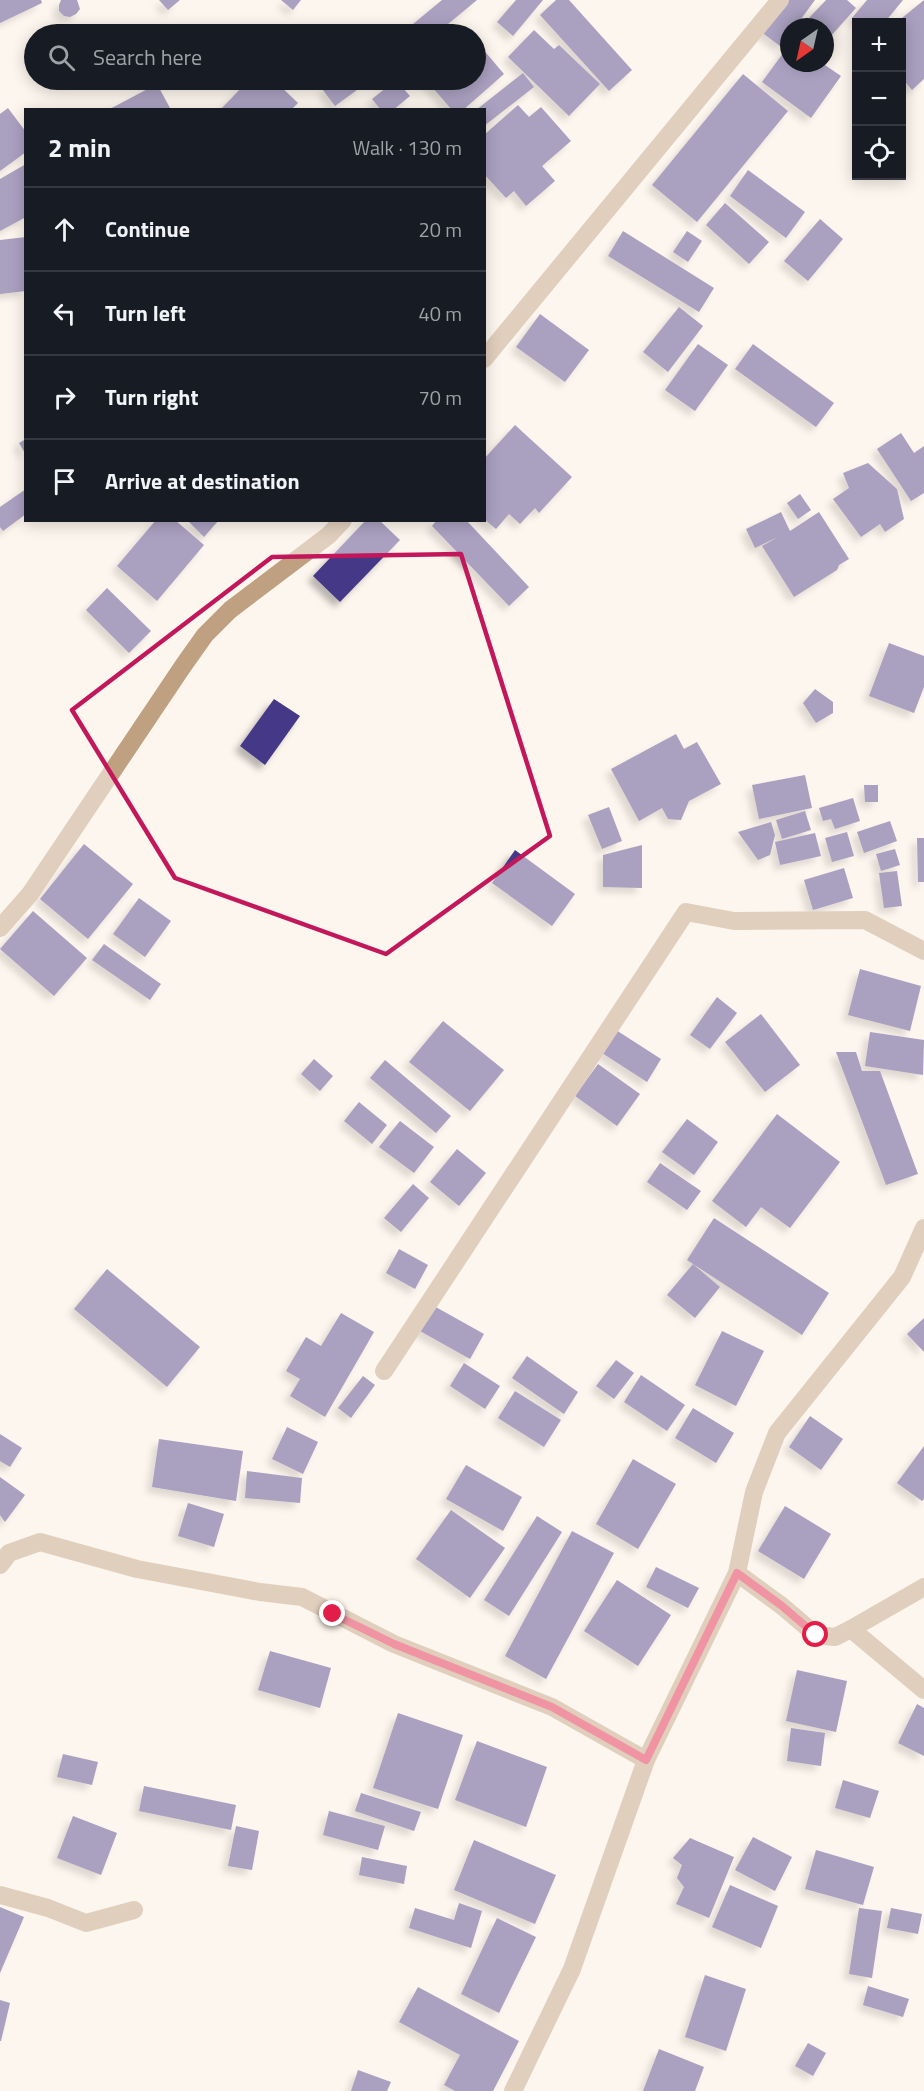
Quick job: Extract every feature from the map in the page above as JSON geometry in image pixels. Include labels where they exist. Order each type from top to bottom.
[{"type":"street","points":[[486,357],[780,0]]},
{"type":"street","points":[[0,928],[30,894],[176,675],[206,635],[230,610],[329,535],[341,522]]},
{"type":"street","points":[[384,1371],[686,912],[734,921],[865,920],[924,951]]},
{"type":"street","points":[[513,2091],[572,1970],[646,1760],[737,1573],[754,1492],[777,1433],[902,1277],[924,1228]]},
{"type":"street","points":[[0,1565],[9,1553],[40,1542],[137,1569],[260,1592],[302,1597],[394,1644],[552,1707],[646,1760]]},
{"type":"street","points":[[737,1573],[782,1606],[816,1635],[835,1637],[924,1587]]},
{"type":"street","points":[[851,1629],[924,1690]]},
{"type":"street","points":[[0,1895],[48,1908],[86,1923],[134,1910]]},
{"type":"highlighted area","points":[[461,554],[550,836],[386,954],[175,878],[72,710],[272,557]]},
{"type":"building","points":[[0,0],[41,0],[42,3],[0,23]]},
{"type":"building","points":[[61,0],[77,0],[80,9],[70,17],[64,16],[59,11]]},
{"type":"building","points":[[159,0],[180,0],[168,10]]},
{"type":"building","points":[[281,0],[301,0],[293,10]]},
{"type":"building","points":[[442,0],[477,0],[448,24],[413,24]]},
{"type":"building","points":[[516,0],[543,0],[513,36],[497,22]]},
{"type":"building","points":[[556,0],[569,0],[632,70],[609,91],[540,15]]},
{"type":"building","points":[[784,0],[815,0],[802,18],[780,18],[780,46],[760,31]]},
{"type":"building","points":[[826,0],[847,0],[856,8],[834,33],[834,18],[809,18]]},
{"type":"building","points":[[867,0],[903,0],[888,18],[852,18]]},
{"type":"building","points":[[924,0],[924,79],[912,90],[906,83],[906,18],[902,18]]},
{"type":"building","points":[[534,30],[554,49],[559,45],[600,84],[569,116],[508,57]]},
{"type":"building","points":[[486,53],[504,74],[486,90]]},
{"type":"building","points":[[780,57],[780,72],[834,71],[841,76],[811,118],[762,82]]},
{"type":"building","points":[[523,73],[534,87],[486,124],[486,108],[479,108]]},
{"type":"building","points":[[743,74],[788,111],[697,222],[652,185]]},
{"type":"building","points":[[146,90],[160,90],[170,108],[112,108]]},
{"type":"building","points":[[239,90],[284,90],[298,103],[293,108],[222,108]]},
{"type":"building","points":[[323,90],[357,90],[335,106]]},
{"type":"building","points":[[383,90],[405,90],[410,96],[395,108],[379,108],[372,99]]},
{"type":"building","points":[[435,90],[486,90],[465,108],[450,108]]},
{"type":"building","points":[[518,105],[529,117],[541,107],[571,141],[542,166],[555,181],[526,206],[514,191],[506,198],[486,176],[486,133]]},
{"type":"building","points":[[8,108],[24,129],[24,153],[0,171],[0,114]]},
{"type":"building","points":[[24,165],[24,218],[0,231],[0,179]]},
{"type":"building","points":[[748,170],[805,212],[786,238],[730,196]]},
{"type":"building","points":[[725,203],[769,242],[749,264],[706,225]]},
{"type":"building","points":[[820,219],[843,239],[808,281],[784,261]]},
{"type":"building","points":[[623,231],[714,288],[699,312],[608,256]]},
{"type":"building","points":[[687,231],[702,241],[688,262],[673,252]]},
{"type":"building","points":[[24,237],[24,291],[0,294],[0,240]]},
{"type":"building","points":[[679,307],[703,326],[668,372],[643,352]]},
{"type":"building","points":[[540,314],[589,350],[565,382],[516,347]]},
{"type":"building","points":[[698,344],[728,365],[695,411],[665,390]]},
{"type":"building","points":[[753,344],[834,403],[816,427],[735,369]]},
{"type":"building","points":[[515,425],[572,477],[539,513],[535,508],[520,524],[509,514],[496,529],[486,521],[486,457]]},
{"type":"building","points":[[901,433],[914,453],[924,446],[924,493],[911,501],[877,449]]},
{"type":"building","points":[[24,440],[24,452],[19,443]]},
{"type":"building","points":[[868,463],[897,489],[904,519],[885,532],[880,524],[861,537],[833,499],[849,488],[843,473]]},
{"type":"building","points":[[24,490],[24,515],[3,531],[0,527],[0,507]]},
{"type":"building","points":[[800,494],[811,510],[798,519],[787,503]]},
{"type":"building","points":[[781,512],[790,531],[819,512],[849,559],[839,565],[837,570],[794,597],[762,546],[778,537],[755,548],[746,529]]},
{"type":"building","points":[[154,522],[177,522],[204,545],[157,601],[117,566]]},
{"type":"building","points":[[189,522],[217,522],[204,537]]},
{"type":"building","points":[[364,522],[381,522],[400,540],[340,602],[313,576]]},
{"type":"building","points":[[435,522],[468,522],[529,587],[509,606],[432,526]]},
{"type":"building","points":[[107,588],[151,631],[129,653],[86,610]]},
{"type":"building","points":[[889,643],[924,656],[924,687],[914,713],[869,696]]},
{"type":"building","points":[[815,689],[833,702],[833,713],[816,723],[803,703]]},
{"type":"building","points":[[274,699],[300,716],[265,765],[240,746]]},
{"type":"building","points":[[676,734],[684,749],[697,742],[721,784],[689,801],[681,820],[668,819],[662,808],[639,821],[611,769]]},
{"type":"building","points":[[805,775],[812,808],[759,819],[752,785]]},
{"type":"building","points":[[864,785],[878,785],[878,802],[865,802]]},
{"type":"building","points":[[853,798],[860,821],[835,829],[831,819],[823,821],[819,808]]},
{"type":"building","points":[[609,807],[622,841],[602,849],[588,815]]},
{"type":"building","points":[[805,811],[811,830],[782,839],[776,820]]},
{"type":"building","points":[[890,821],[897,841],[864,853],[857,832]]},
{"type":"building","points":[[771,822],[775,835],[770,855],[758,860],[738,832]]},
{"type":"building","points":[[847,832],[854,856],[832,862],[825,838]]},
{"type":"building","points":[[815,833],[821,856],[780,865],[775,842]]},
{"type":"building","points":[[917,838],[924,838],[924,882],[918,882]]},
{"type":"building","points":[[84,844],[133,884],[88,939],[40,899]]},
{"type":"building","points":[[642,845],[642,888],[603,887],[603,855]]},
{"type":"building","points":[[895,849],[900,865],[881,871],[876,854]]},
{"type":"building","points":[[515,850],[575,894],[552,926],[492,883]]},
{"type":"building","points":[[844,868],[853,898],[813,910],[804,880]]},
{"type":"building","points":[[897,871],[902,906],[884,908],[879,873]]},
{"type":"building","points":[[139,898],[171,921],[145,957],[113,934]]},
{"type":"building","points":[[33,911],[87,958],[54,996],[0,949]]},
{"type":"building","points":[[104,944],[161,984],[150,1000],[92,960]]},
{"type":"building","points":[[860,969],[921,986],[910,1031],[848,1015]]},
{"type":"building","points":[[717,997],[737,1013],[710,1049],[690,1035]]},
{"type":"building","points":[[761,1014],[800,1065],[765,1092],[725,1042]]},
{"type":"building","points":[[443,1021],[504,1070],[470,1111],[409,1062]]},
{"type":"building","points":[[616,1030],[661,1059],[647,1082],[602,1053]]},
{"type":"building","points":[[870,1032],[924,1040],[923,1075],[865,1066]]},
{"type":"building","points":[[836,1052],[856,1052],[862,1071],[880,1071],[918,1174],[886,1185]]},
{"type":"building","points":[[314,1059],[333,1076],[320,1091],[301,1074]]},
{"type":"building","points":[[385,1060],[451,1116],[436,1133],[370,1078]]},
{"type":"building","points":[[598,1064],[640,1094],[617,1126],[575,1096]]},
{"type":"building","points":[[359,1102],[387,1125],[372,1144],[344,1121]]},
{"type":"building","points":[[777,1114],[840,1162],[790,1228],[761,1207],[746,1227],[712,1201]]},
{"type":"building","points":[[687,1119],[718,1142],[694,1175],[662,1152]]},
{"type":"building","points":[[400,1121],[434,1147],[414,1173],[379,1147]]},
{"type":"building","points":[[457,1149],[486,1173],[459,1206],[430,1182]]},
{"type":"building","points":[[660,1163],[701,1191],[687,1210],[647,1182]]},
{"type":"building","points":[[413,1184],[429,1198],[401,1232],[384,1218]]},
{"type":"building","points":[[714,1218],[829,1293],[802,1335],[687,1260]]},
{"type":"building","points":[[399,1249],[428,1265],[415,1289],[386,1273]]},
{"type":"building","points":[[693,1264],[720,1287],[695,1318],[667,1295]]},
{"type":"building","points":[[107,1269],[200,1347],[167,1387],[74,1309]]},
{"type":"building","points":[[434,1306],[484,1334],[470,1359],[420,1331]]},
{"type":"building","points":[[341,1313],[374,1332],[325,1417],[290,1396],[300,1379],[286,1371],[306,1337],[321,1346]]},
{"type":"building","points":[[924,1318],[924,1352],[907,1334]]},
{"type":"building","points":[[722,1331],[764,1351],[736,1406],[695,1385]]},
{"type":"building","points":[[527,1356],[578,1392],[564,1414],[512,1378]]},
{"type":"building","points":[[616,1360],[634,1373],[614,1399],[596,1386]]},
{"type":"building","points":[[464,1363],[500,1386],[485,1409],[450,1386]]},
{"type":"building","points":[[641,1375],[685,1405],[667,1431],[624,1402]]},
{"type":"building","points":[[363,1376],[375,1385],[351,1418],[338,1408]]},
{"type":"building","points":[[515,1391],[561,1420],[544,1447],[498,1418]]},
{"type":"building","points":[[693,1408],[734,1433],[716,1463],[675,1438]]},
{"type":"building","points":[[810,1416],[843,1439],[821,1470],[789,1447]]},
{"type":"building","points":[[287,1427],[318,1442],[303,1474],[272,1459]]},
{"type":"building","points":[[0,1434],[22,1448],[10,1467],[0,1461]]},
{"type":"building","points":[[159,1439],[243,1451],[236,1501],[152,1487]]},
{"type":"building","points":[[924,1446],[924,1499],[922,1501],[897,1483]]},
{"type":"building","points":[[633,1459],[676,1484],[638,1549],[596,1524]]},
{"type":"building","points":[[466,1465],[522,1497],[503,1531],[446,1499]]},
{"type":"building","points":[[247,1471],[302,1478],[300,1503],[245,1498]]},
{"type":"building","points":[[0,1477],[25,1495],[5,1522],[0,1515]]},
{"type":"building","points":[[188,1503],[224,1514],[214,1547],[178,1536]]},
{"type":"building","points":[[785,1506],[831,1534],[804,1579],[758,1551]]},
{"type":"building","points":[[451,1510],[505,1548],[470,1598],[416,1559]]},
{"type":"building","points":[[537,1516],[562,1532],[509,1616],[484,1600]]},
{"type":"building","points":[[572,1531],[614,1553],[546,1679],[505,1656]]},
{"type":"building","points":[[656,1567],[699,1588],[688,1608],[646,1587]]},
{"type":"building","points":[[617,1580],[671,1615],[638,1666],[584,1631]]},
{"type":"building","points":[[270,1651],[331,1668],[320,1708],[258,1690]]},
{"type":"building","points":[[797,1670],[847,1681],[836,1732],[786,1721]]},
{"type":"building","points":[[917,1704],[924,1708],[924,1756],[898,1743]]},
{"type":"building","points":[[398,1713],[463,1735],[438,1809],[373,1788]]},
{"type":"building","points":[[791,1728],[825,1733],[821,1766],[787,1761]]},
{"type":"building","points":[[477,1741],[547,1767],[526,1827],[455,1800]]},
{"type":"building","points":[[63,1754],[98,1762],[92,1785],[57,1777]]},
{"type":"building","points":[[843,1780],[879,1791],[870,1818],[835,1808]]},
{"type":"building","points":[[144,1786],[236,1805],[231,1830],[139,1811]]},
{"type":"building","points":[[361,1793],[421,1812],[414,1831],[355,1811]]},
{"type":"building","points":[[329,1811],[385,1826],[378,1850],[323,1835]]},
{"type":"building","points":[[73,1816],[117,1833],[101,1875],[57,1858]]},
{"type":"building","points":[[236,1826],[259,1831],[252,1870],[228,1866]]},
{"type":"building","points":[[753,1837],[792,1857],[775,1891],[735,1870]]},
{"type":"building","points":[[690,1838],[734,1857],[709,1918],[676,1904],[684,1887],[677,1878],[682,1865],[673,1858]]},
{"type":"building","points":[[474,1840],[556,1875],[535,1924],[454,1890]]},
{"type":"building","points":[[816,1850],[874,1867],[863,1905],[805,1889]]},
{"type":"building","points":[[362,1857],[407,1866],[404,1884],[359,1875]]},
{"type":"building","points":[[730,1885],[778,1906],[761,1948],[712,1927]]},
{"type":"building","points":[[459,1903],[482,1911],[471,1948],[409,1928],[415,1908],[454,1920]]},
{"type":"building","points":[[0,1907],[24,1917],[0,1973]]},
{"type":"building","points":[[859,1908],[882,1911],[872,1978],[849,1974]]},
{"type":"building","points":[[891,1908],[922,1914],[918,1934],[887,1928]]},
{"type":"building","points":[[497,1918],[536,1937],[499,2013],[461,1994]]},
{"type":"building","points":[[705,1975],[746,1989],[726,2051],[685,2037]]},
{"type":"building","points":[[868,1986],[909,1999],[903,2017],[863,2005]]},
{"type":"building","points":[[418,1987],[519,2041],[493,2091],[455,2091],[444,2085],[460,2055],[399,2022]]},
{"type":"building","points":[[0,2000],[10,2003],[1,2041],[0,2041]]},
{"type":"building","points":[[808,2043],[826,2053],[813,2076],[795,2066]]},
{"type":"building","points":[[659,2049],[704,2067],[695,2091],[643,2091]]},
{"type":"building","points":[[358,2070],[391,2082],[387,2091],[351,2091]]},
{"type":"route","points":[[333,1614],[394,1644],[552,1707],[646,1760],[737,1573],[782,1606],[816,1635]]}]
